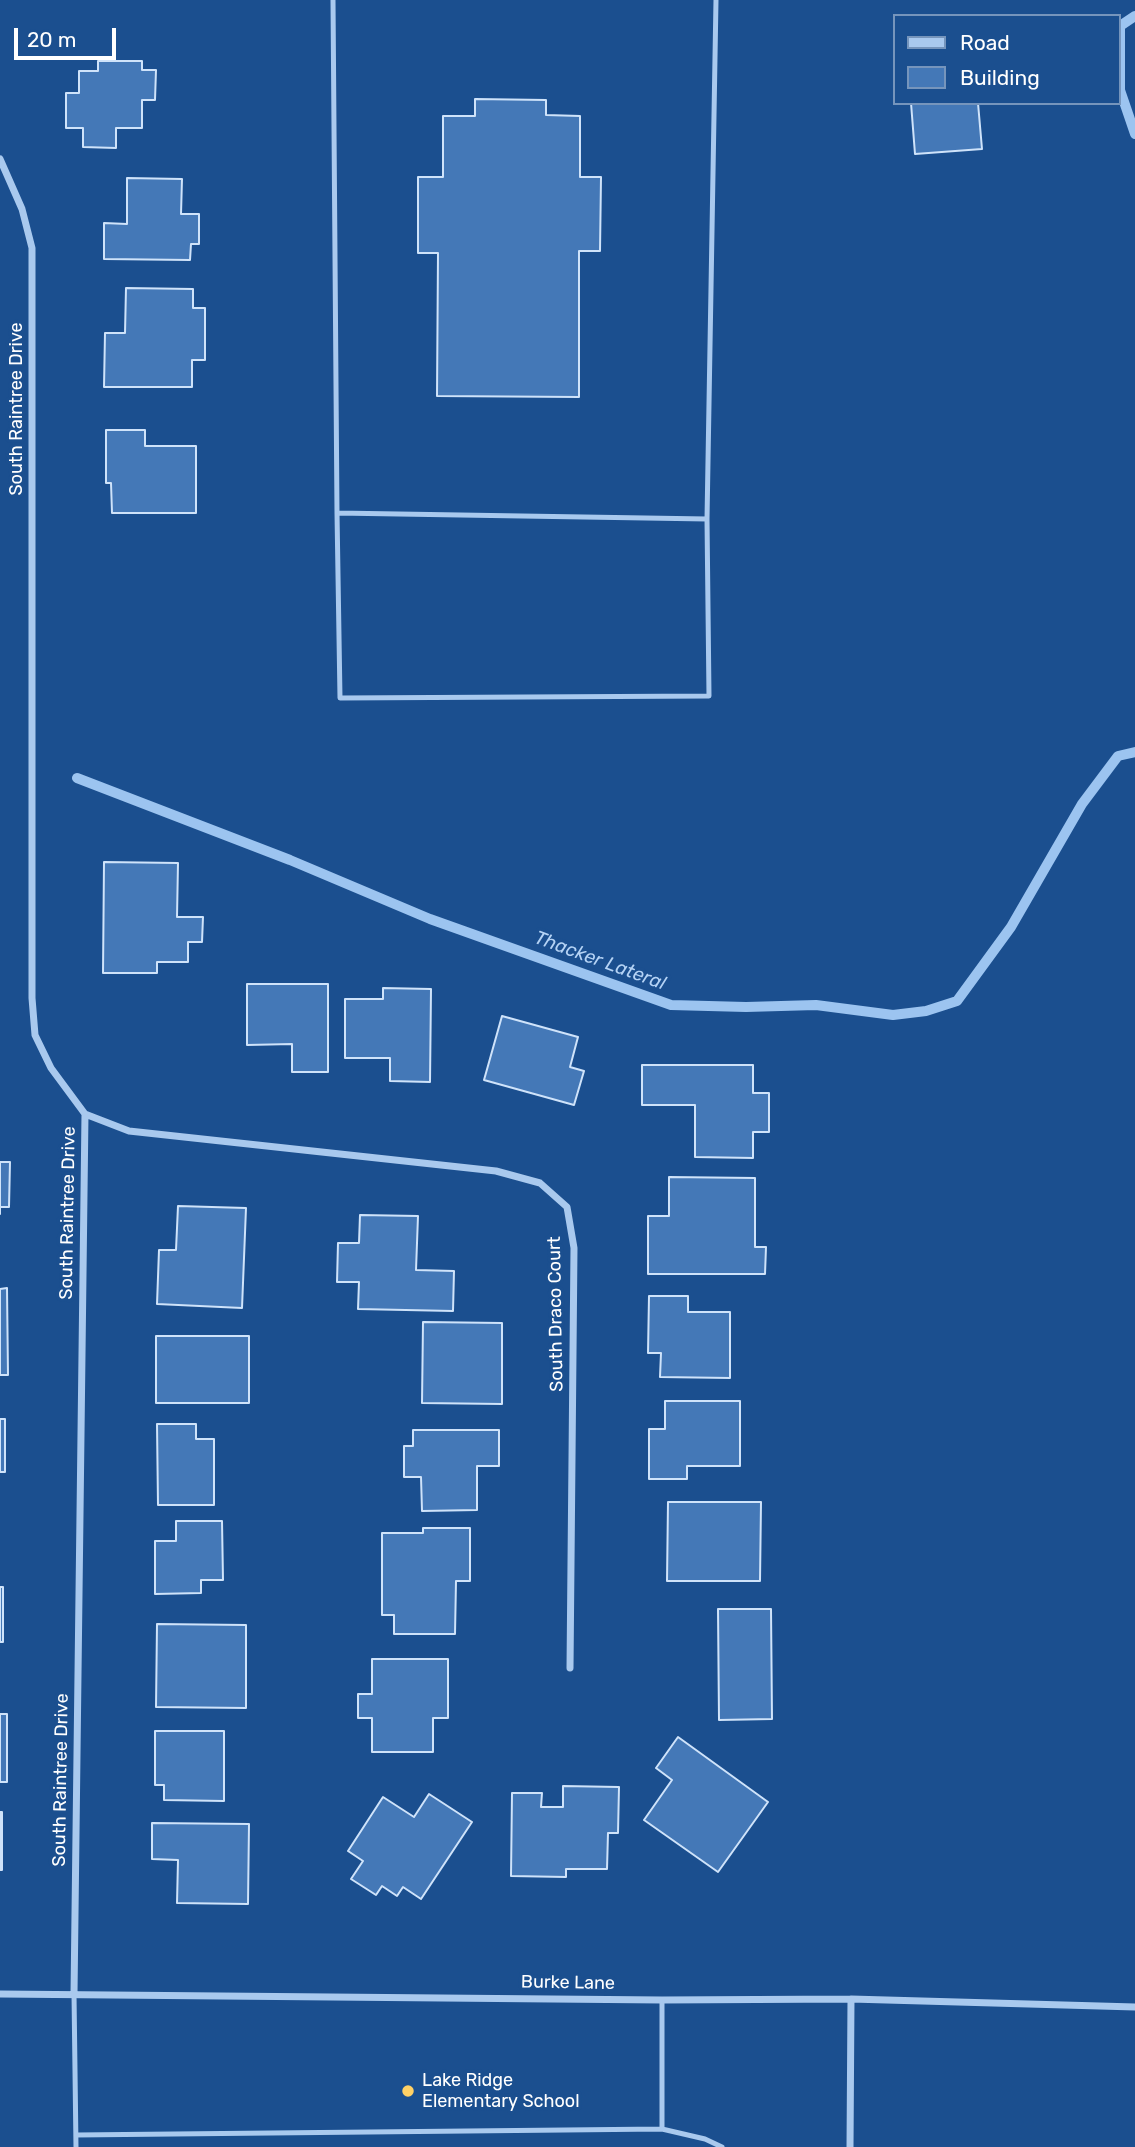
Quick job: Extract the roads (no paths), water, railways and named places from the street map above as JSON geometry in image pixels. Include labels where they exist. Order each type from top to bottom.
[{"type":"street","name":"South Raintree Drive","points":[[0,159],[22,209],[32,248],[32,998],[35,1035],[51,1068],[85,1114],[74,1994]]},
{"type":"street","name":"South Draco Court","points":[[85,1114],[129,1132],[496,1171],[540,1183],[568,1207],[574,1248],[569,1668]]},
{"type":"street","name":"Burke Lane","points":[[0,1994],[662,2000],[851,1999],[1135,2007]]},
{"type":"street","points":[[850,2147],[851,1999]]},
{"type":"lane","points":[[333,0],[340,698],[709,696],[708,519],[716,0]]},
{"type":"lane","points":[[337,513],[708,519]]},
{"type":"lane","points":[[74,1994],[76,2147]]},
{"type":"lane","points":[[662,2000],[662,2129]]},
{"type":"lane","points":[[76,2135],[662,2129],[705,2139],[722,2147]]},
{"type":"waterway","name":"Thacker Lateral","points":[[1121,25],[1135,16]]},
{"type":"waterway","name":"Thacker Lateral","points":[[1121,93],[1135,134]]},
{"type":"waterway","name":"Thacker Lateral","points":[[77,778],[290,860],[430,919],[671,1005],[816,1005],[893,1015],[926,1011],[957,1001],[1011,927],[1082,804],[1118,756],[1135,752]]},
{"type":"place","name":"Lake Ridge Elementary School","points":[[408,2091]]}]
